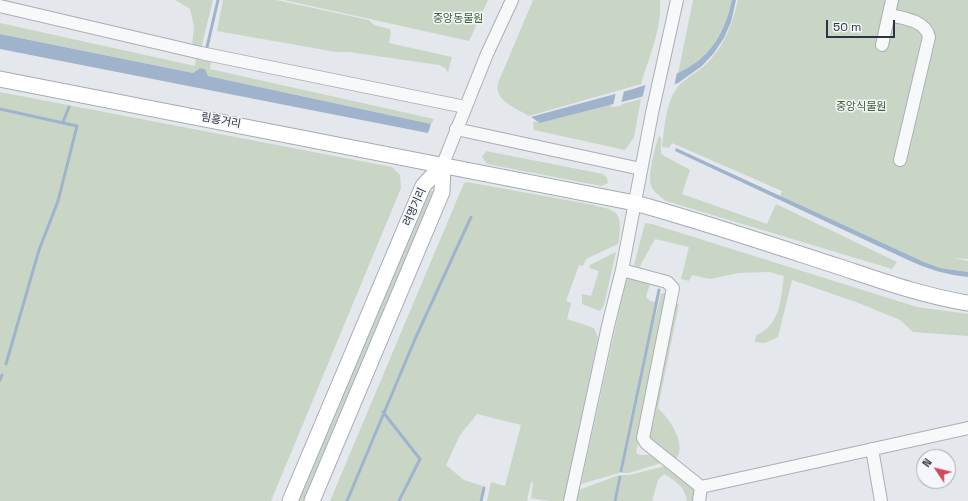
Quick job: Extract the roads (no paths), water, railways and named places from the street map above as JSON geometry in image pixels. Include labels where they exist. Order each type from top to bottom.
[{"type":"main road","name":"림흥거리","points":[[0,78],[635,203],[676,214],[899,286],[943,299],[968,303]]},
{"type":"main road","name":"려명거리","points":[[290,501],[423,186],[443,164]]},
{"type":"main road","name":"려명거리","points":[[312,501],[442,192],[443,164]]},
{"type":"street","points":[[443,164],[464,106],[512,0]]},
{"type":"street","points":[[570,501],[608,326],[622,270],[641,169],[677,0]]},
{"type":"street","points":[[882,45],[890,15],[892,0]]},
{"type":"street","points":[[0,6],[201,53],[464,106]]},
{"type":"street","points":[[890,15],[911,20],[924,27],[928,31],[929,37],[929,43],[900,160]]},
{"type":"street","points":[[456,129],[641,169]]},
{"type":"street","points":[[622,270],[663,281],[673,288],[672,300],[643,438],[646,443],[701,487]]},
{"type":"street","points":[[701,487],[968,428]]},
{"type":"street","points":[[872,449],[881,501]]},
{"type":"street","points":[[699,501],[701,487]]},
{"type":"water","points":[[732,0],[736,0],[731,22],[724,38],[714,53],[702,66],[678,83],[641,97],[540,123],[531,117],[619,93],[677,74],[692,65],[705,54],[716,40],[725,23]]},
{"type":"water","points":[[0,34],[193,73],[200,68],[205,69],[208,76],[431,124],[428,133],[0,49]]},
{"type":"water","points":[[676,148],[924,262],[940,268],[968,272],[968,277],[937,271],[908,260],[675,151]]},
{"type":"waterway","points":[[207,47],[218,0]]},
{"type":"waterway","points":[[63,122],[69,107]]},
{"type":"waterway","points":[[0,109],[77,126],[58,201],[39,250],[6,364]]},
{"type":"waterway","points":[[347,501],[415,339],[471,217]]},
{"type":"waterway","points":[[621,471],[659,290]]},
{"type":"waterway","points":[[0,380],[2,375]]},
{"type":"waterway","points":[[383,412],[420,459],[399,501]]},
{"type":"waterway","points":[[615,501],[620,477]]},
{"type":"waterway","points":[[481,501],[484,488]]},
{"type":"park label","name":"중앙동물원","points":[[458,19]]},
{"type":"park label","name":"중앙식물원","points":[[861,107]]}]
